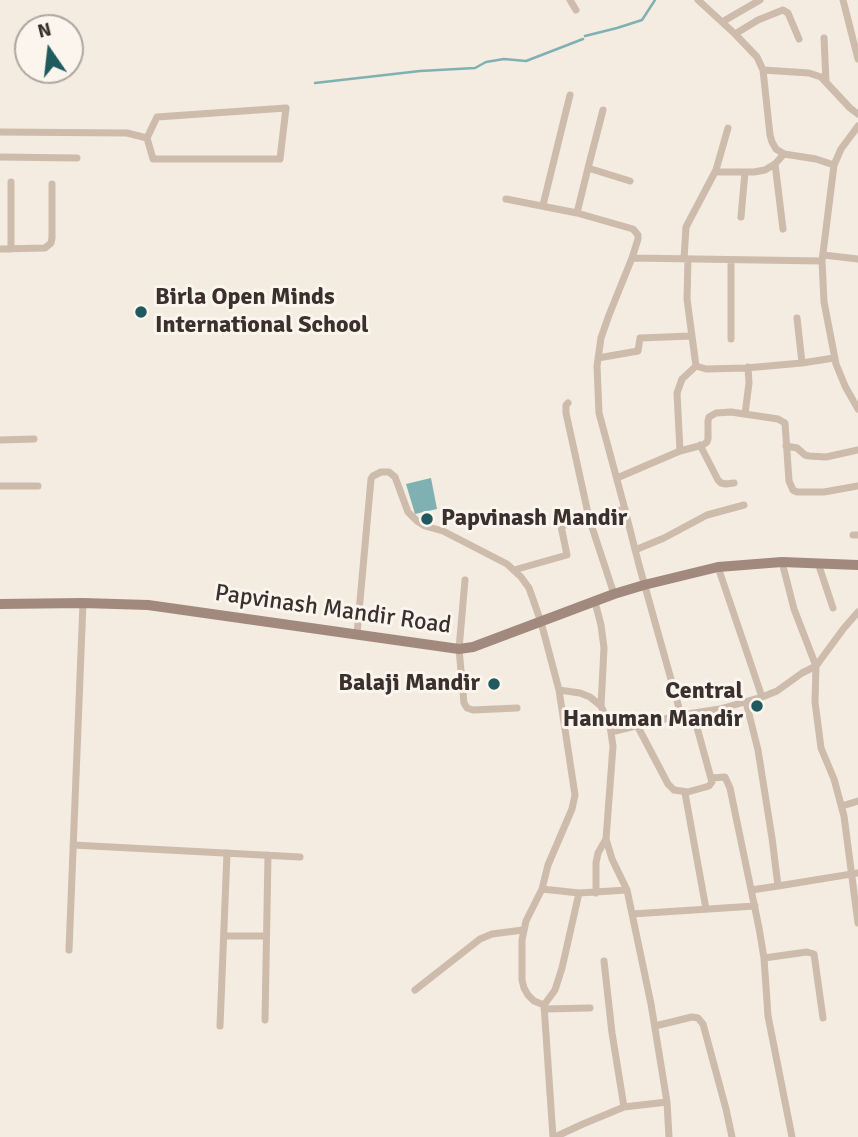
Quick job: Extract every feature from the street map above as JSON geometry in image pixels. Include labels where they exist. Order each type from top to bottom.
[{"type":"street","points":[[570,0],[576,10]]},
{"type":"street","points":[[698,0],[752,51],[763,70],[770,135],[776,149],[784,154],[834,165]]},
{"type":"street","points":[[722,22],[760,0]]},
{"type":"street","points":[[843,0],[858,59]]},
{"type":"street","points":[[735,34],[758,20],[783,10],[788,13],[799,39]]},
{"type":"street","points":[[824,38],[826,81]]},
{"type":"street","points":[[763,70],[810,73],[821,77],[858,114]]},
{"type":"street","points":[[543,205],[570,95]]},
{"type":"street","points":[[286,108],[280,159],[153,159],[147,138],[157,117],[286,108]]},
{"type":"street","points":[[577,213],[603,110]]},
{"type":"street","points":[[858,126],[841,149],[834,165],[823,258],[824,302],[834,358],[845,387],[858,409]]},
{"type":"street","points":[[695,366],[687,299],[686,227],[715,172],[728,128]]},
{"type":"street","points":[[0,132],[127,133],[147,138]]},
{"type":"street","points":[[715,172],[765,170],[784,154]]},
{"type":"street","points":[[0,157],[77,158]]},
{"type":"street","points":[[775,164],[783,229]]},
{"type":"street","points":[[588,168],[630,181]]},
{"type":"street","points":[[741,217],[745,172]]},
{"type":"street","points":[[11,182],[11,248]]},
{"type":"street","points":[[0,249],[45,247],[51,243],[52,184]]},
{"type":"street","points":[[506,199],[577,213],[637,232],[639,239],[601,338],[597,366],[599,413],[681,715]]},
{"type":"street","points":[[632,258],[858,259]]},
{"type":"street","points":[[732,260],[732,338]]},
{"type":"street","points":[[797,318],[802,363]]},
{"type":"street","points":[[598,358],[638,351],[640,338],[691,336]]},
{"type":"street","points":[[695,366],[706,369],[748,367],[834,358]]},
{"type":"street","points":[[680,451],[677,393],[682,379],[695,366]]},
{"type":"street","points":[[745,414],[748,367]]},
{"type":"street","points":[[568,403],[566,413],[589,518],[614,594]]},
{"type":"street","points":[[617,478],[707,442],[708,421],[712,414],[731,412],[778,419],[785,423],[789,481],[793,490],[824,492],[858,486]]},
{"type":"street","points":[[0,440],[34,439]]},
{"type":"street","points":[[700,445],[718,480],[726,484],[734,483]]},
{"type":"street","points":[[786,446],[797,448],[805,455],[826,457],[858,450]]},
{"type":"street","points":[[357,635],[371,479],[377,474],[389,472],[395,477],[408,512],[417,522],[495,558],[514,570],[529,588],[559,690],[575,795],[572,809],[548,865],[542,889],[523,930],[524,988],[534,1001],[544,1007],[590,1008]]},
{"type":"street","points":[[0,486],[38,486]]},
{"type":"street","points":[[635,550],[707,515],[744,505]]},
{"type":"street","points":[[514,570],[567,555],[561,526],[625,509]]},
{"type":"street","points":[[782,562],[794,609],[816,666],[815,702],[821,748],[842,806],[854,874],[858,923]]},
{"type":"street","name":"Papvinash Mandir Road","points":[[0,604],[148,605],[459,649],[473,647],[614,594],[718,568],[782,562],[858,565]]},
{"type":"street","points":[[818,563],[834,608]]},
{"type":"street","points":[[718,568],[762,697]]},
{"type":"street","points":[[465,580],[459,649],[463,698],[467,708],[517,708]]},
{"type":"street","points":[[595,602],[604,648],[601,706]]},
{"type":"street","points":[[69,950],[83,603]]},
{"type":"street","points":[[611,732],[681,715],[720,709],[777,691],[816,666],[858,612]]},
{"type":"street","points":[[559,690],[590,697],[601,706],[610,726],[612,757],[606,839],[627,890],[656,1026],[669,1137]]},
{"type":"street","points":[[746,702],[758,750],[778,886]]},
{"type":"street","points":[[638,727],[668,784],[674,790],[685,793],[709,786],[712,778],[693,713]]},
{"type":"street","points":[[712,778],[722,776],[727,781],[755,906],[764,958],[768,1016],[792,1137]]},
{"type":"street","points":[[685,793],[706,909]]},
{"type":"street","points":[[842,806],[858,801]]},
{"type":"street","points":[[596,893],[596,863],[606,839]]},
{"type":"street","points":[[73,845],[300,856]]},
{"type":"street","points":[[220,1026],[227,853]]},
{"type":"street","points":[[265,1020],[268,855]]},
{"type":"street","points":[[751,890],[854,874]]},
{"type":"street","points":[[542,889],[579,893],[627,890]]},
{"type":"street","points":[[579,893],[557,984],[544,1007],[554,1137],[624,1107],[667,1102]]},
{"type":"street","points":[[632,914],[755,906]]},
{"type":"street","points":[[415,990],[480,939],[503,931],[523,930]]},
{"type":"street","points":[[224,936],[266,936]]},
{"type":"street","points":[[764,958],[807,952],[814,954],[823,1018]]},
{"type":"street","points":[[604,961],[624,1107]]},
{"type":"street","points":[[656,1026],[692,1017],[698,1018],[702,1024],[732,1137]]},
{"type":"water","points":[[431,478],[437,509],[415,514],[406,484]]},
{"type":"waterway","points":[[585,36],[642,20],[655,0]]},
{"type":"waterway","points":[[315,83],[420,71],[475,68],[486,62],[504,59],[526,61],[583,39]]},
{"type":"place","name":"Birla Open Minds International School","points":[[141,312]]},
{"type":"place","name":"Papvinash Mandir","points":[[427,519]]},
{"type":"place","name":"Balaji Mandir","points":[[494,684]]},
{"type":"place","name":"Central Hanuman Mandir","points":[[757,706]]}]
